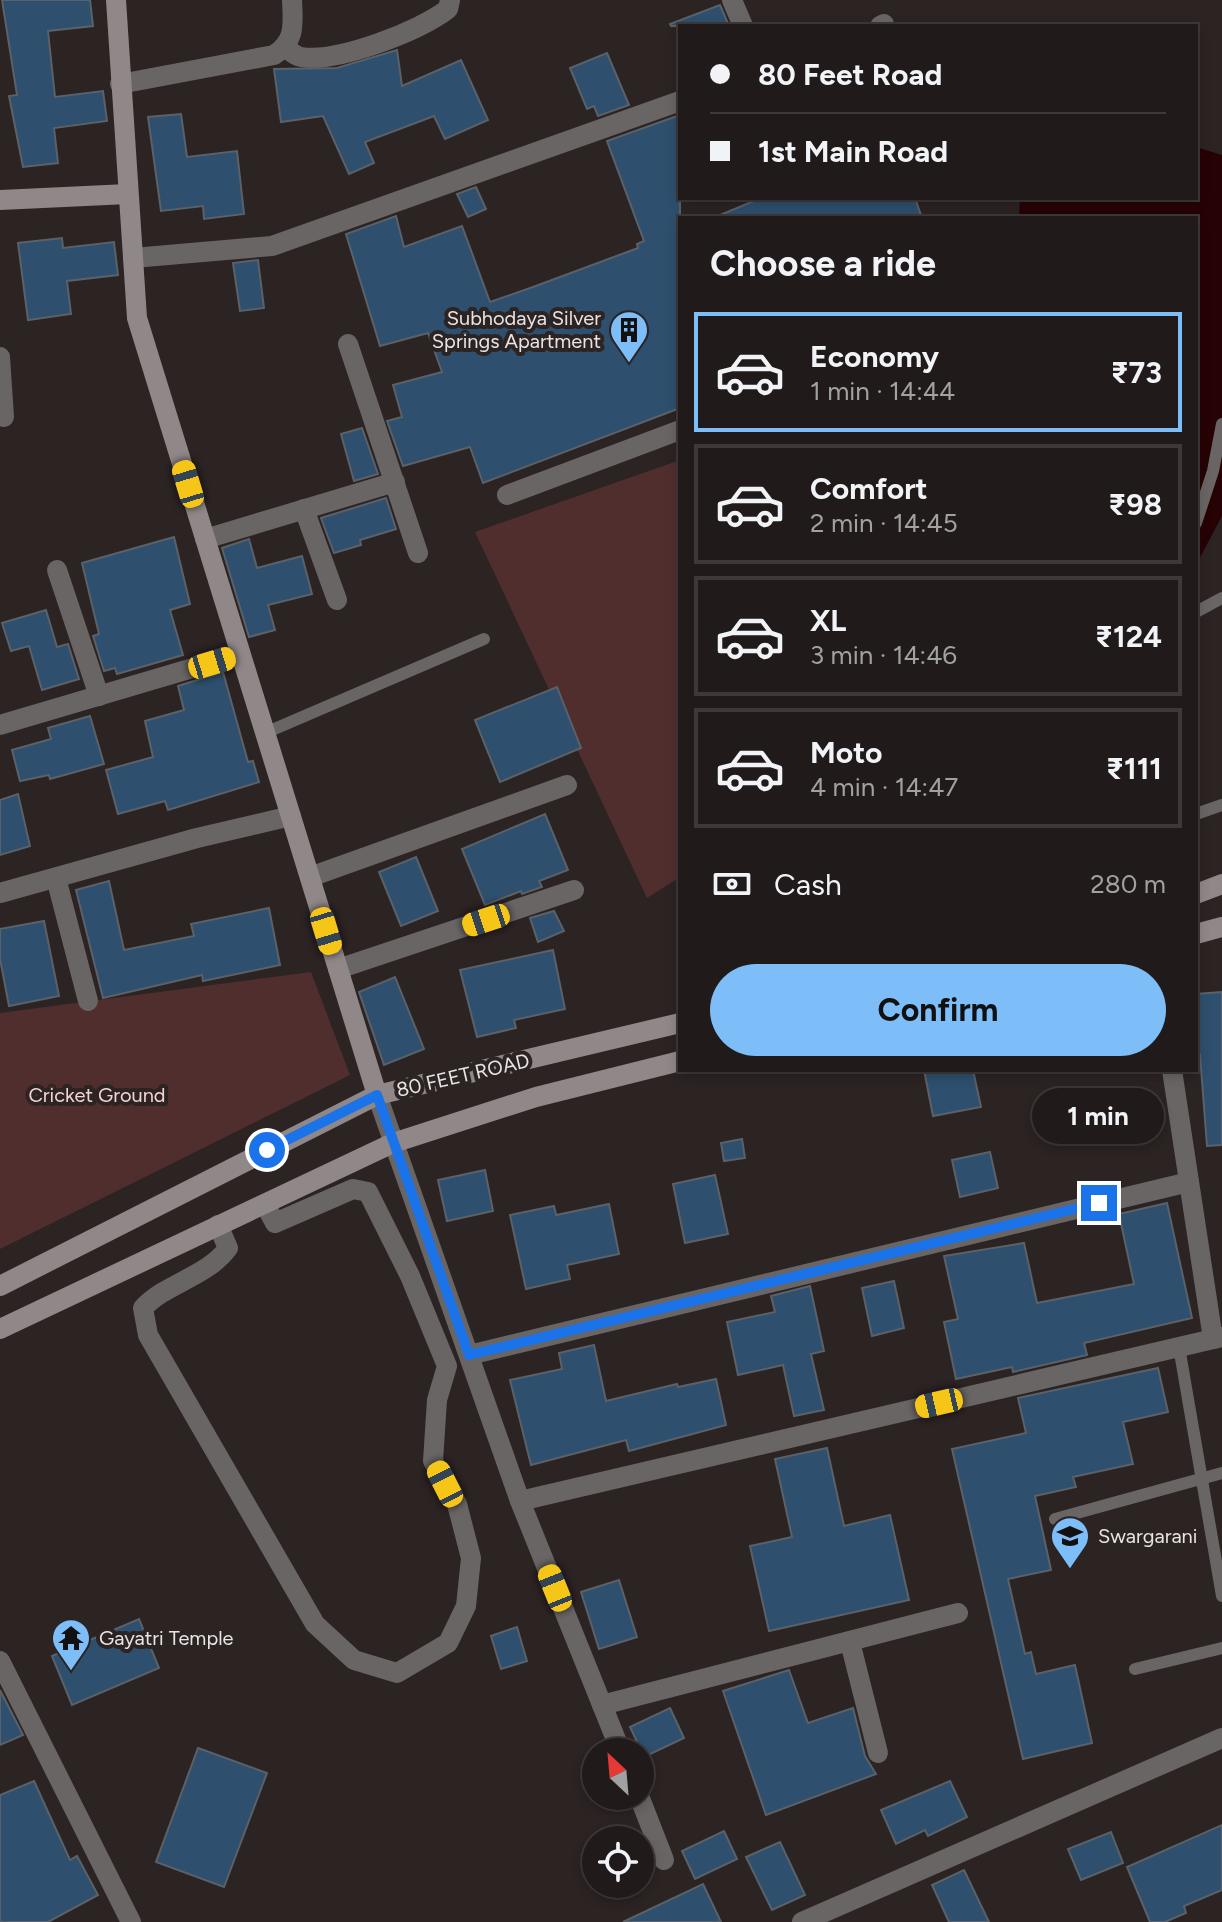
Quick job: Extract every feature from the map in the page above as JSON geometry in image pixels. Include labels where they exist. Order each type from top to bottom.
[{"type":"main road","points":[[116,0],[137,318],[377,1095]]},
{"type":"main road","points":[[0,200],[128,194]]},
{"type":"main road","points":[[1198,893],[1222,884]]},
{"type":"main road","points":[[1198,933],[1222,927]]},
{"type":"main road","name":"80 FEET ROAD","points":[[0,1286],[377,1095],[678,1023]]},
{"type":"main road","name":"80 FEET ROAD","points":[[0,1329],[393,1143],[536,1097],[678,1062]]},
{"type":"street","points":[[120,84],[274,55],[286,48],[293,33],[292,0]]},
{"type":"street","points":[[286,48],[298,57],[329,57],[430,22],[448,9],[450,0]]},
{"type":"street","points":[[732,0],[742,24]]},
{"type":"street","points":[[133,258],[272,246],[678,102]]},
{"type":"street","points":[[348,344],[418,553]]},
{"type":"street","points":[[0,357],[4,417]]},
{"type":"street","points":[[507,495],[678,431]]},
{"type":"street","points":[[205,539],[395,482]]},
{"type":"street","points":[[304,509],[337,600]]},
{"type":"street","points":[[57,570],[99,696]]},
{"type":"street","points":[[0,725],[240,654]]},
{"type":"street","points":[[310,877],[567,785]]},
{"type":"street","points":[[0,893],[291,816]]},
{"type":"street","points":[[56,878],[88,1001]]},
{"type":"street","points":[[338,969],[574,890]]},
{"type":"street","points":[[520,1501],[1217,1338],[1172,1072]]},
{"type":"street","points":[[377,1095],[520,1501],[615,1738]]},
{"type":"street","points":[[469,1355],[1189,1182]]},
{"type":"street","points":[[218,1225],[228,1248],[185,1281],[152,1298],[143,1308],[148,1335],[315,1624],[354,1660],[397,1673],[448,1643],[466,1606],[471,1558],[468,1537],[457,1504],[433,1461],[437,1400],[447,1366],[410,1276],[368,1192],[353,1189],[275,1223],[265,1204]]},
{"type":"street","points":[[602,1705],[958,1613]]},
{"type":"street","points":[[850,1642],[878,1753]]},
{"type":"street","points":[[0,1661],[131,1922]]},
{"type":"street","points":[[802,1922],[1222,1738]]},
{"type":"street","points":[[644,1810],[664,1860]]},
{"type":"lane","points":[[1198,517],[1213,471],[1222,424]]},
{"type":"lane","points":[[1198,611],[1222,598]]},
{"type":"lane","points":[[265,733],[484,639]]},
{"type":"lane","points":[[1198,813],[1222,805]]},
{"type":"lane","points":[[1179,1347],[1222,1596]]},
{"type":"lane","points":[[1055,1519],[1222,1473]]},
{"type":"lane","points":[[1135,1669],[1222,1648]]},
{"type":"green space","points":[[678,461],[678,878],[647,898],[475,532]]},
{"type":"green space","name":"Cricket Ground","points":[[311,972],[350,1075],[0,1249],[0,1013]]},
{"type":"shaded area","points":[[1198,148],[1222,155],[1222,516],[1198,561],[1198,216],[1019,216],[1020,200],[1198,200]]},
{"type":"building","points":[[2,0],[90,0],[93,26],[48,31],[55,97],[103,91],[107,121],[54,128],[58,163],[23,167],[9,96],[17,95]]},
{"type":"building","points":[[720,5],[728,24],[671,26]]},
{"type":"building","points":[[397,50],[402,86],[461,60],[488,120],[445,139],[434,116],[365,142],[374,163],[349,174],[323,116],[281,122],[274,69],[337,68]]},
{"type":"building","points":[[607,53],[629,105],[598,116],[594,106],[587,109],[570,68]]},
{"type":"building","points":[[181,114],[187,157],[237,151],[244,214],[204,219],[203,206],[161,211],[148,117]]},
{"type":"building","points":[[678,116],[678,409],[483,483],[470,447],[403,466],[387,421],[402,417],[393,385],[442,372],[428,333],[380,346],[346,234],[396,216],[404,247],[462,226],[490,302],[533,287],[638,248],[637,244],[644,241],[607,141]]},
{"type":"building","points":[[476,187],[486,209],[468,217],[457,194]]},
{"type":"building","points":[[756,200],[916,200],[921,216],[718,216]]},
{"type":"building","points":[[62,238],[63,248],[114,242],[118,275],[67,281],[71,314],[28,320],[18,243]]},
{"type":"building","points":[[258,260],[264,308],[240,311],[233,263]]},
{"type":"building","points":[[362,428],[378,474],[354,481],[341,434]]},
{"type":"building","points":[[386,498],[396,529],[360,540],[361,545],[334,553],[321,518]]},
{"type":"building","points":[[174,537],[190,604],[170,610],[183,655],[117,674],[115,668],[104,671],[93,636],[99,634],[82,563]]},
{"type":"building","points":[[249,539],[257,568],[302,556],[312,594],[268,605],[275,630],[249,637],[222,548]]},
{"type":"building","points":[[46,610],[57,647],[68,644],[79,679],[42,690],[29,646],[11,651],[2,623]]},
{"type":"building","points":[[223,672],[248,762],[253,761],[259,782],[168,810],[165,801],[118,814],[106,770],[153,757],[145,721],[184,710],[178,686]]},
{"type":"building","points":[[557,687],[581,748],[500,782],[475,720]]},
{"type":"building","points":[[90,716],[104,764],[50,779],[49,775],[20,781],[12,750],[51,739],[48,728]]},
{"type":"building","points":[[18,794],[30,846],[0,855],[0,800]]},
{"type":"building","points":[[545,814],[568,870],[539,881],[542,887],[522,894],[521,891],[485,905],[462,849]]},
{"type":"building","points":[[416,857],[438,911],[401,926],[379,872]]},
{"type":"building","points":[[109,881],[124,950],[194,936],[191,924],[269,908],[280,965],[203,981],[202,975],[103,998],[76,890]]},
{"type":"building","points":[[554,911],[564,931],[538,942],[530,918]]},
{"type":"building","points":[[44,921],[59,996],[9,1006],[0,959],[0,929]]},
{"type":"building","points":[[553,950],[565,1009],[514,1020],[516,1028],[477,1037],[460,970]]},
{"type":"building","points":[[395,977],[424,1049],[384,1065],[359,992]]},
{"type":"building","points":[[1222,992],[1222,1145],[1207,1146],[1198,1056],[1198,994]]},
{"type":"building","points":[[924,1072],[973,1072],[981,1107],[933,1116]]},
{"type":"building","points":[[742,1139],[745,1158],[724,1161],[721,1143]]},
{"type":"building","points":[[990,1152],[998,1188],[960,1197],[952,1160]]},
{"type":"building","points":[[485,1170],[493,1211],[447,1221],[438,1180]]},
{"type":"building","points":[[715,1175],[728,1234],[685,1243],[673,1184]]},
{"type":"building","points":[[1167,1203],[1192,1318],[1084,1343],[1087,1355],[1013,1372],[1012,1367],[956,1379],[944,1322],[958,1319],[944,1256],[1024,1243],[1037,1303],[1134,1284],[1119,1214]]},
{"type":"building","points":[[609,1204],[619,1254],[567,1265],[570,1279],[526,1289],[510,1215],[554,1206],[556,1215]]},
{"type":"building","points":[[894,1281],[904,1328],[872,1336],[862,1288]]},
{"type":"building","points":[[810,1286],[824,1351],[811,1354],[824,1410],[794,1416],[783,1365],[738,1375],[727,1322],[775,1312],[771,1296]]},
{"type":"building","points":[[594,1345],[606,1401],[677,1384],[678,1387],[716,1379],[726,1425],[629,1451],[626,1440],[531,1465],[510,1380],[562,1369],[559,1353]]},
{"type":"building","points":[[1158,1368],[1168,1412],[1123,1422],[1133,1464],[1073,1477],[1076,1487],[1035,1496],[1051,1570],[1008,1579],[1025,1654],[1031,1652],[1036,1674],[1075,1665],[1092,1743],[1023,1759],[952,1449],[1026,1433],[1018,1398]]},
{"type":"building","points":[[827,1448],[844,1526],[890,1515],[909,1600],[769,1631],[750,1546],[792,1537],[775,1459]]},
{"type":"building","points":[[619,1580],[637,1637],[599,1649],[581,1592]]},
{"type":"building","points":[[139,1619],[159,1668],[72,1705],[52,1656]]},
{"type":"building","points":[[517,1627],[527,1661],[501,1669],[491,1636]]},
{"type":"building","points":[[789,1670],[808,1723],[853,1708],[865,1756],[876,1774],[766,1815],[723,1691]]},
{"type":"building","points":[[0,1690],[23,1735],[0,1745]]},
{"type":"building","points":[[670,1708],[684,1738],[654,1752],[654,1738],[635,1738],[630,1727]]},
{"type":"building","points":[[198,1748],[267,1773],[224,1887],[156,1862]]},
{"type":"building","points":[[34,1781],[70,1860],[77,1856],[98,1895],[48,1922],[0,1922],[0,1795]]},
{"type":"building","points":[[950,1781],[967,1817],[928,1836],[925,1830],[896,1844],[881,1810]]},
{"type":"building","points":[[1222,1825],[1222,1890],[1184,1906],[1186,1913],[1165,1922],[1150,1922],[1127,1867]]},
{"type":"building","points":[[724,1831],[737,1859],[695,1879],[682,1851]]},
{"type":"building","points":[[1111,1832],[1123,1863],[1081,1880],[1068,1849]]},
{"type":"building","points":[[780,1842],[805,1895],[772,1910],[746,1857]]},
{"type":"building","points":[[964,1870],[989,1922],[949,1922],[932,1885]]},
{"type":"building","points":[[703,1884],[721,1922],[623,1922]]},
{"type":"place","name":"Subhodaya Silver Springs Apartment","points":[[629,364]]},
{"type":"place","name":"Swargarani","points":[[1070,1570]]},
{"type":"place","name":"Gayatri Temple","points":[[71,1672]]},
{"type":"route","points":[[267,1150],[377,1095],[469,1355],[1099,1203]]}]
